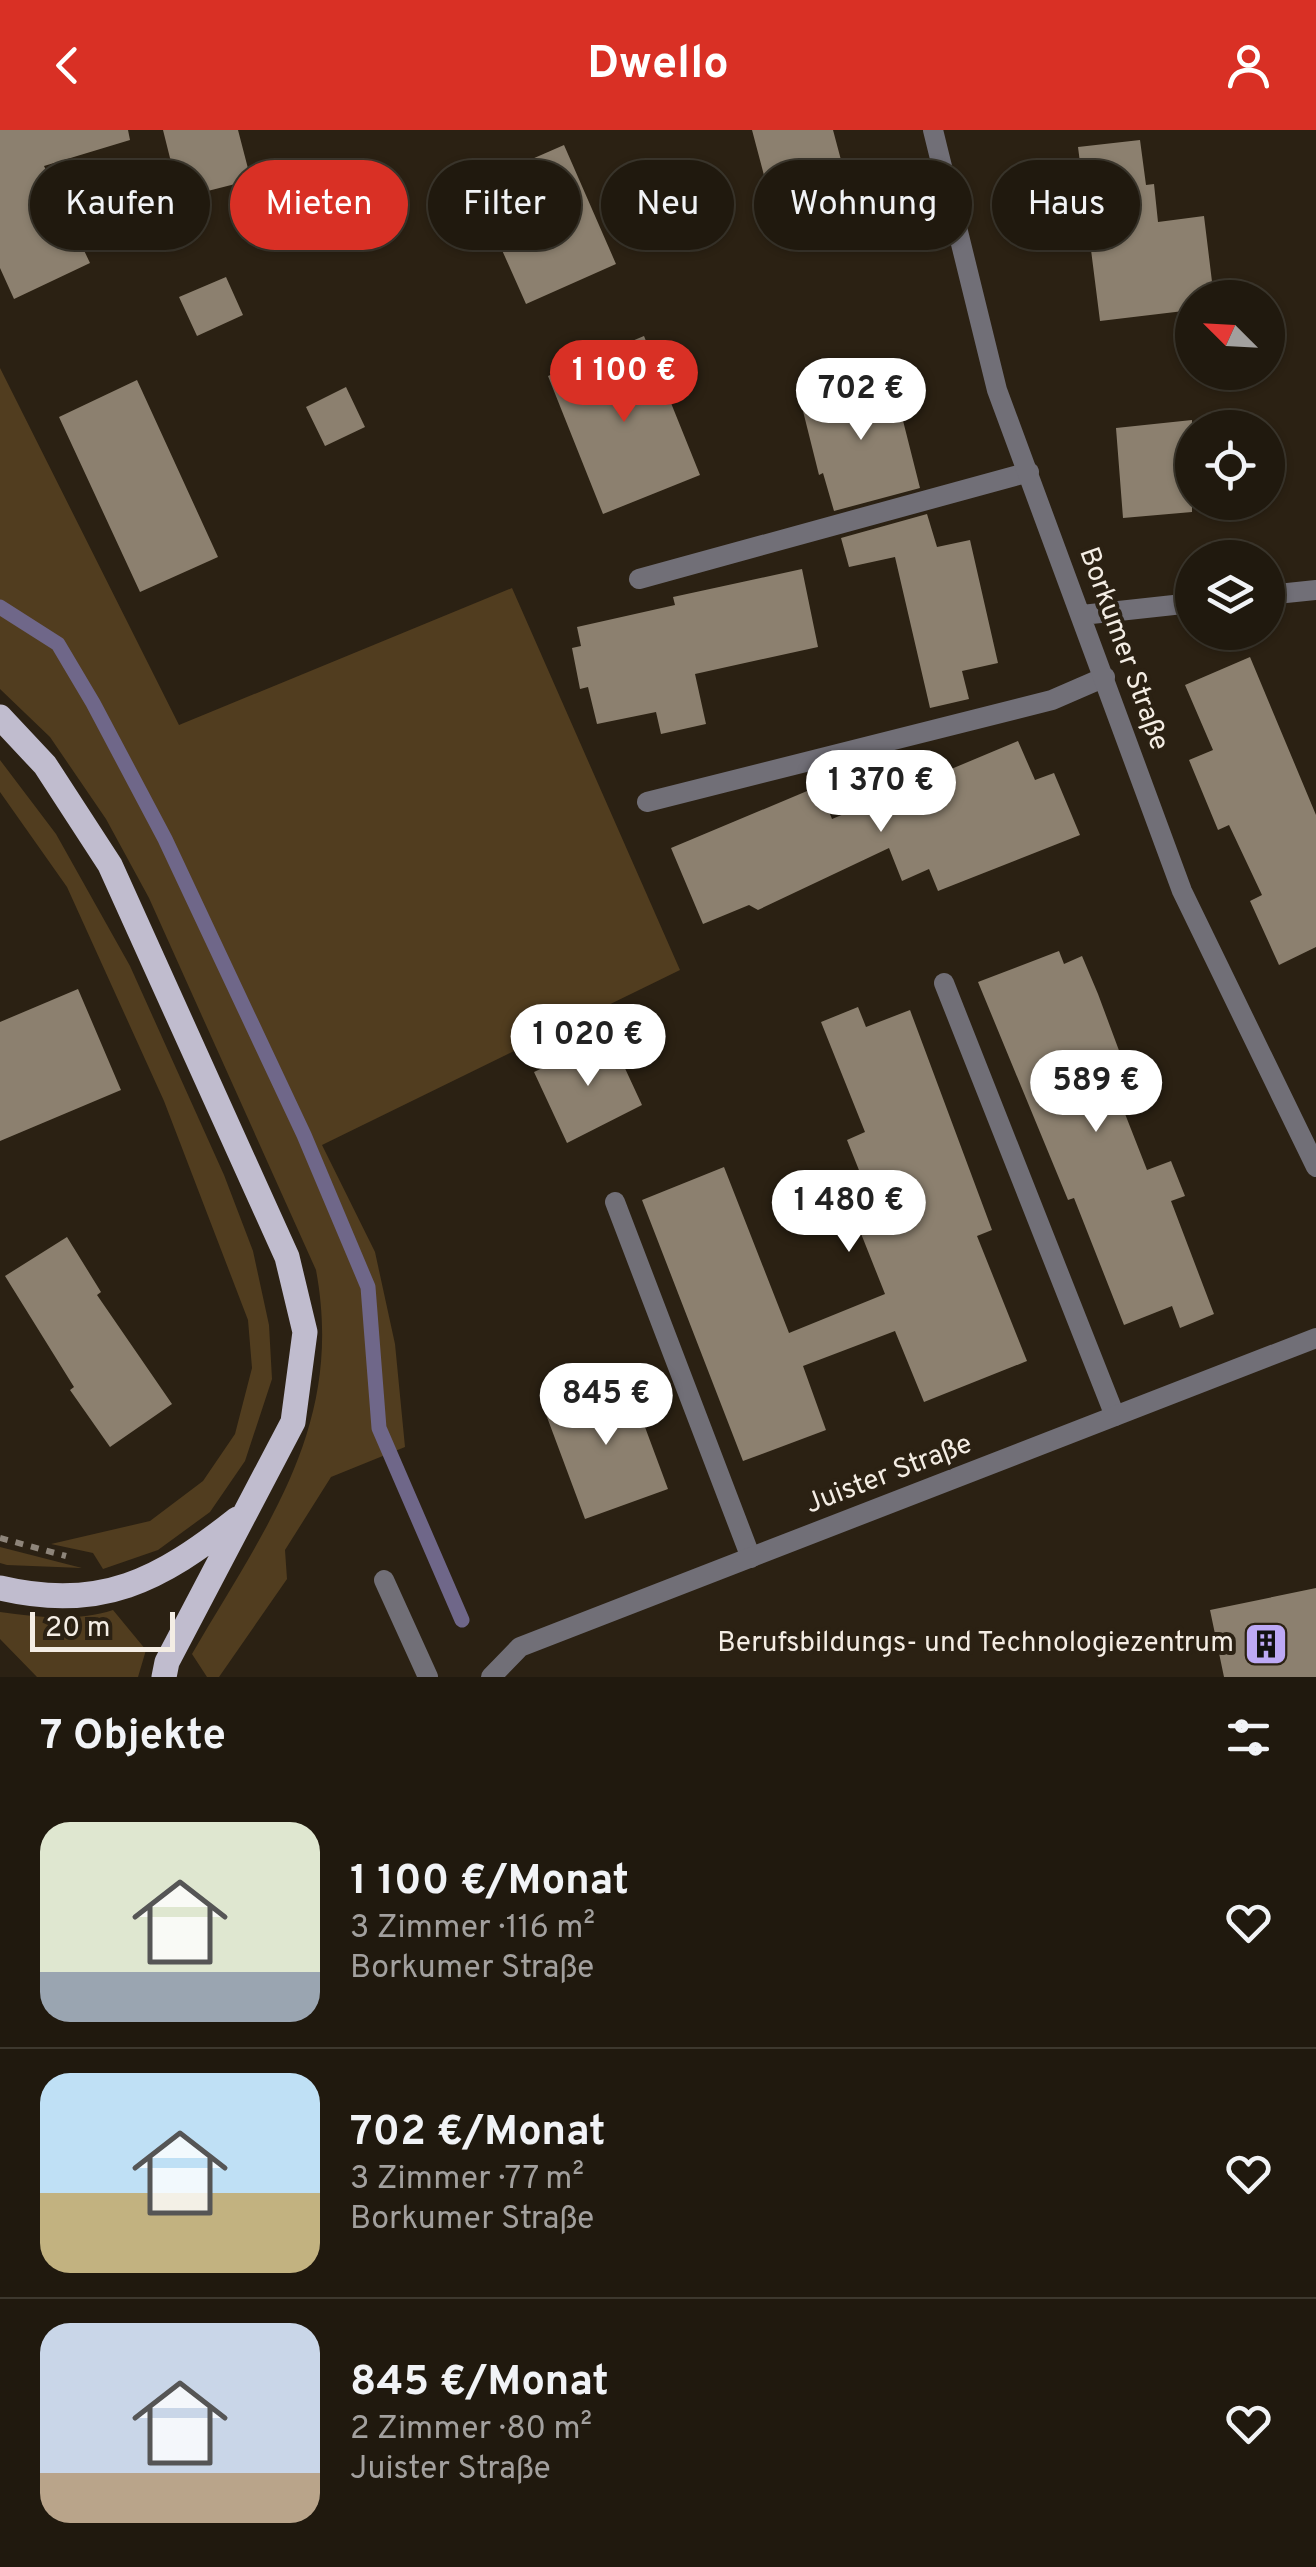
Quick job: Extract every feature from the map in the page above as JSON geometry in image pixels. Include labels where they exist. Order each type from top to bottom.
[{"type":"main road","points":[[0,717],[45,765],[110,865],[288,1257],[305,1332],[293,1422],[167,1662],[164,1677]]},
{"type":"main road","points":[[0,1588],[41,1598],[112,1590],[180,1564],[245,1513]]},
{"type":"street","name":"Borkumer Straße","points":[[933,130],[997,390],[1182,891],[1316,1167]]},
{"type":"street","points":[[639,579],[1028,472]]},
{"type":"street","points":[[1285,593],[1316,590]]},
{"type":"street","points":[[1082,615],[1175,605]]},
{"type":"street","points":[[647,802],[1052,700],[1105,677]]},
{"type":"street","points":[[944,982],[1115,1416]]},
{"type":"street","points":[[615,1202],[751,1558]]},
{"type":"street","name":"Juister Straße","points":[[491,1677],[520,1647],[1316,1338]]},
{"type":"street","points":[[384,1580],[428,1677]]},
{"type":"shaded area","points":[[0,368],[179,725],[512,588],[680,970],[322,1145],[375,1252],[395,1344],[405,1447],[331,1477],[285,1550],[287,1579],[219,1677],[207,1677],[192,1654],[271,1517],[309,1426],[319,1378],[322,1326],[316,1270],[149,898],[106,819],[50,737],[0,689]]},
{"type":"shaded area","points":[[0,760],[56,834],[130,966],[224,1175],[253,1251],[269,1325],[272,1379],[245,1461],[210,1512],[158,1550],[103,1569],[93,1553],[51,1544],[150,1521],[203,1481],[235,1434],[252,1368],[248,1320],[164,1101],[67,887],[0,792]]},
{"type":"shaded area","points":[[0,1547],[82,1568],[7,1565],[0,1563]]},
{"type":"shaded area","points":[[113,1610],[146,1650],[138,1677],[37,1677],[0,1639],[0,1612],[71,1617]]},
{"type":"building","points":[[0,130],[128,130],[130,140],[64,160],[30,160],[30,250],[84,250],[90,263],[14,299],[0,268]]},
{"type":"building","points":[[163,130],[238,130],[246,160],[230,160],[230,185],[210,190],[210,160],[170,160]]},
{"type":"building","points":[[752,130],[833,130],[841,160],[760,160]]},
{"type":"building","points":[[1140,140],[1146,185],[1154,184],[1158,222],[1204,216],[1212,280],[1175,280],[1175,312],[1100,321],[1091,250],[1140,250],[1140,160],[1080,160],[1078,147]]},
{"type":"building","points":[[564,145],[571,160],[530,160]]},
{"type":"building","points":[[581,184],[601,230],[601,250],[610,250],[616,264],[526,304],[502,250],[581,250]]},
{"type":"building","points":[[226,277],[243,315],[197,336],[179,297]]},
{"type":"building","points":[[644,336],[700,475],[603,514],[548,376]]},
{"type":"building","points":[[892,377],[920,488],[834,511],[823,473],[819,475],[800,399]]},
{"type":"building","points":[[137,380],[218,557],[140,592],[59,417]]},
{"type":"building","points":[[346,387],[365,427],[325,446],[306,407]]},
{"type":"building","points":[[1175,422],[1175,513],[1123,518],[1116,428]]},
{"type":"building","points":[[927,514],[937,547],[970,540],[998,663],[962,671],[969,699],[930,708],[895,557],[849,567],[841,538]]},
{"type":"building","points":[[802,569],[818,647],[695,674],[706,724],[661,734],[656,712],[597,724],[588,687],[580,689],[572,648],[581,646],[577,627],[675,605],[673,597]]},
{"type":"building","points":[[1250,657],[1316,815],[1316,947],[1279,965],[1250,901],[1262,895],[1229,825],[1218,830],[1189,760],[1213,750],[1185,685]]},
{"type":"building","points":[[1018,741],[1035,780],[1054,773],[1080,835],[938,891],[929,869],[902,881],[889,848],[758,910],[749,905],[703,924],[671,848],[819,786],[832,819]]},
{"type":"building","points":[[1059,951],[1064,964],[1082,956],[1098,994],[1127,1072],[1111,1078],[1147,1170],[1171,1161],[1185,1196],[1171,1201],[1214,1314],[1180,1328],[1172,1306],[1124,1325],[1074,1198],[1068,1200],[978,982]]},
{"type":"building","points":[[78,989],[121,1090],[0,1141],[0,1022]]},
{"type":"building","points":[[858,1007],[866,1027],[910,1010],[992,1230],[977,1236],[1027,1361],[924,1402],[895,1331],[803,1366],[826,1430],[743,1461],[642,1200],[724,1167],[789,1333],[885,1294],[858,1226],[878,1218],[847,1140],[865,1132],[821,1022]]},
{"type":"building","points":[[610,1036],[642,1105],[567,1143],[534,1072]]},
{"type":"building","points":[[67,1237],[101,1292],[97,1295],[172,1404],[110,1447],[70,1390],[74,1387],[5,1276]]},
{"type":"building","points":[[626,1376],[668,1489],[585,1519],[544,1409]]},
{"type":"building","name":"Berufsbildungs- und Technologiezentrum","points":[[1316,1588],[1316,1677],[1224,1677],[1210,1610]]},
{"type":"waterway","points":[[0,607],[58,644],[93,703],[165,839],[304,1135],[368,1287],[379,1428],[462,1620]]},
{"type":"place","name":"Berufsbildungs- und Technologiezentrum","points":[[1266,1644]]}]
